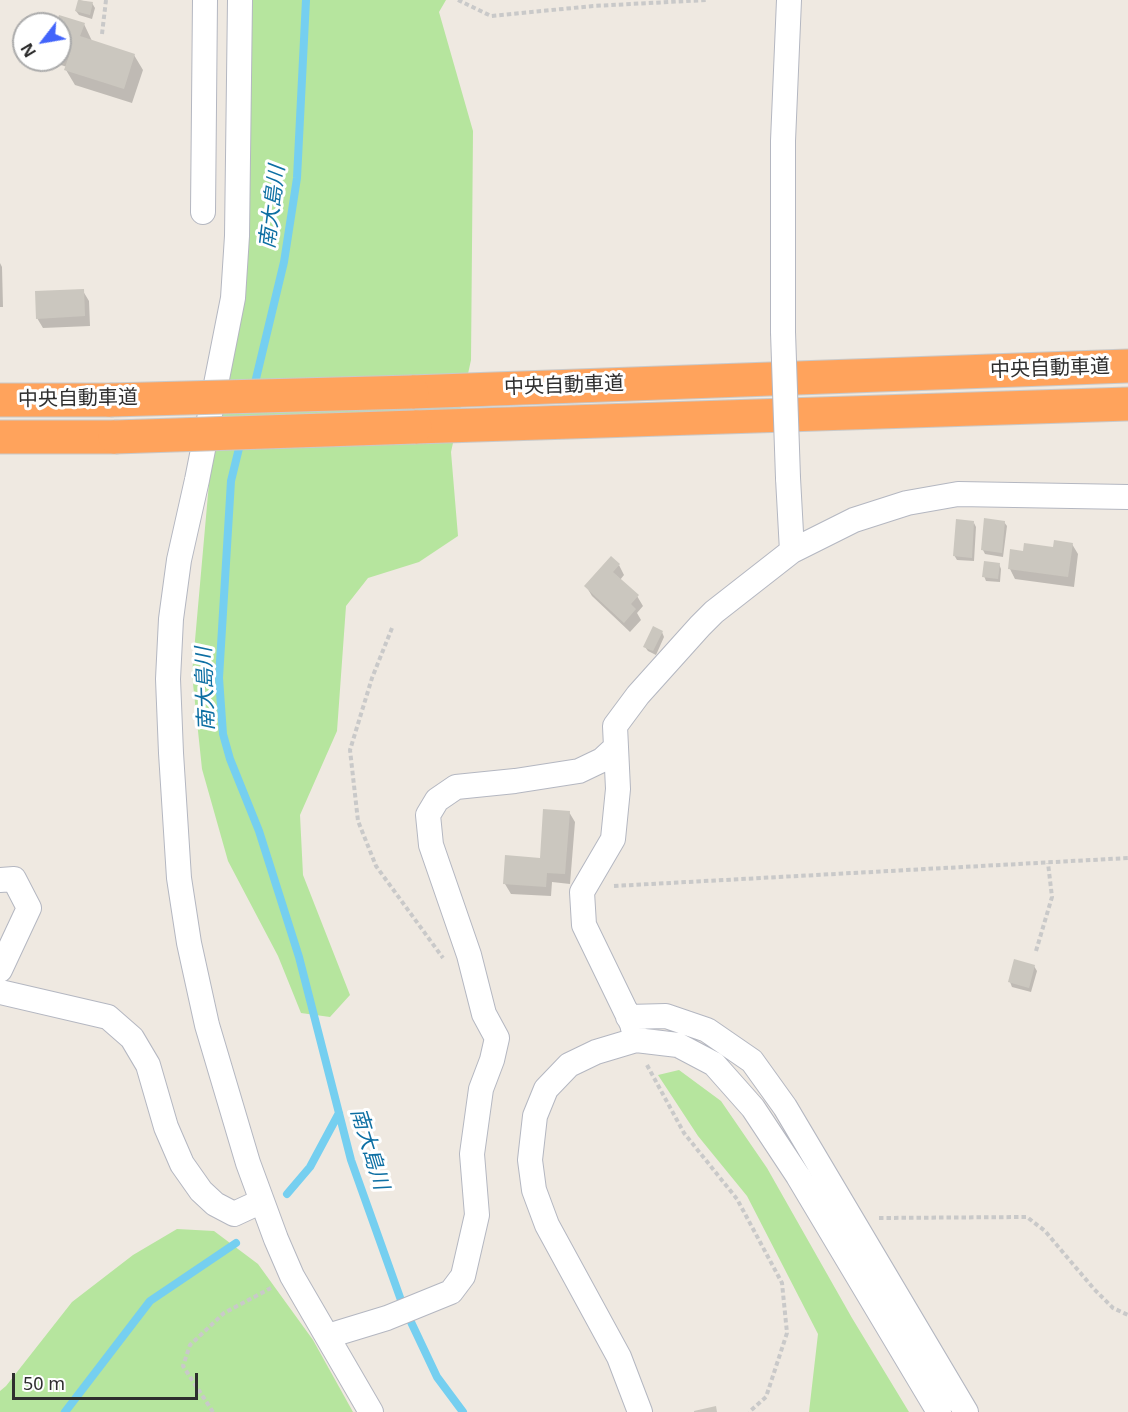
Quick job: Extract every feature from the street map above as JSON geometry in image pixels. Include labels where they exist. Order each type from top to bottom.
[{"type":"highway","name":"中央自動車道","points":[[0,400],[110,400],[412,392],[1128,366]]},
{"type":"highway","name":"中央自動車道","points":[[0,438],[115,437],[1128,404]]},
{"type":"street","points":[[202,212],[205,0]]},
{"type":"street","points":[[240,0],[237,236],[233,298],[202,458],[179,560],[171,619],[168,680],[179,878],[189,944],[207,1025],[248,1163],[292,1276],[371,1412]]},
{"type":"street","points":[[789,0],[783,141],[783,332],[792,551]]},
{"type":"street","points":[[636,1040],[628,1017],[584,925],[582,892],[613,839],[618,789],[615,726],[638,695],[714,612],[792,551],[854,520],[907,503],[958,494],[1128,497]]},
{"type":"street","points":[[328,1336],[387,1317],[450,1292],[463,1276],[477,1215],[472,1154],[481,1089],[492,1060],[496,1038],[484,1014],[469,955],[431,845],[428,815],[437,800],[456,787],[579,771],[602,760],[616,747]]},
{"type":"street","points":[[0,880],[14,879],[29,908],[0,970]]},
{"type":"street","points":[[0,992],[108,1017],[132,1038],[148,1065],[166,1127],[182,1164],[201,1191],[215,1204],[234,1214],[262,1201]]},
{"type":"street","points":[[628,1017],[666,1016],[707,1030],[752,1061],[785,1107],[966,1412]]},
{"type":"street","points":[[640,1412],[619,1357],[548,1225],[534,1190],[530,1160],[535,1116],[546,1089],[569,1065],[596,1052],[636,1040],[678,1045],[714,1064],[753,1108],[798,1176],[939,1412]]},
{"type":"path","points":[[102,34],[106,0]]},
{"type":"path","points":[[458,0],[491,16],[593,6],[706,0]]},
{"type":"path","points":[[392,628],[372,678],[351,750],[358,821],[376,866],[444,958]]},
{"type":"path","points":[[585,885],[597,887],[1128,858]]},
{"type":"path","points":[[1036,951],[1052,897],[1048,863]]},
{"type":"path","points":[[636,1040],[644,1060],[684,1133],[737,1199],[782,1283],[787,1333],[766,1397],[749,1412]]},
{"type":"path","points":[[854,1224],[873,1218],[1027,1217],[1045,1231],[1113,1308],[1128,1315]]},
{"type":"path","points":[[213,1412],[183,1366],[190,1345],[225,1313],[292,1276]]},
{"type":"green space","points":[[252,0],[446,0],[439,12],[473,131],[471,360],[451,452],[458,536],[419,562],[368,578],[346,606],[337,731],[300,815],[303,875],[350,995],[330,1017],[301,1013],[278,956],[228,861],[202,769],[192,674]]},
{"type":"green space","points":[[679,1070],[721,1101],[767,1168],[852,1318],[909,1412],[809,1412],[818,1334],[747,1196],[698,1136],[658,1075]]},
{"type":"green space","points":[[177,1229],[214,1231],[258,1264],[313,1340],[353,1412],[0,1412],[0,1391],[72,1302],[133,1255]]},
{"type":"building","points":[[78,0],[93,2],[90,15],[75,11]]},
{"type":"building","points":[[72,19],[85,23],[80,36],[135,54],[124,89],[70,72]]},
{"type":"building","points":[[84,289],[85,316],[36,319],[35,291]]},
{"type":"building","points":[[984,518],[1005,521],[1002,553],[981,550]]},
{"type":"building","points":[[956,519],[974,521],[972,558],[953,556]]},
{"type":"building","points":[[1054,540],[1073,543],[1068,577],[1008,569],[1010,549],[1023,551],[1024,543],[1053,547]]},
{"type":"building","points":[[611,556],[620,564],[613,572],[639,595],[631,604],[636,609],[624,623],[584,586]]},
{"type":"building","points":[[984,561],[1000,563],[998,579],[982,577]]},
{"type":"building","points":[[653,626],[663,631],[653,651],[643,647]]},
{"type":"building","points":[[543,809],[570,811],[565,874],[547,873],[546,887],[503,884],[505,855],[540,858]]},
{"type":"building","points":[[1014,959],[1035,965],[1029,988],[1008,982]]},
{"type":"building","points":[[716,1406],[717,1412],[694,1412],[694,1411]]},
{"type":"waterway","name":"南大島川","points":[[254,387],[284,262],[297,178],[306,0]]},
{"type":"waterway","name":"南大島川","points":[[241,440],[231,481],[219,678],[223,734],[230,759],[259,831],[299,957],[351,1160],[402,1303],[437,1377],[463,1412]]},
{"type":"waterway","points":[[287,1194],[310,1167],[339,1113]]},
{"type":"waterway","points":[[65,1412],[150,1301],[236,1243]]}]
